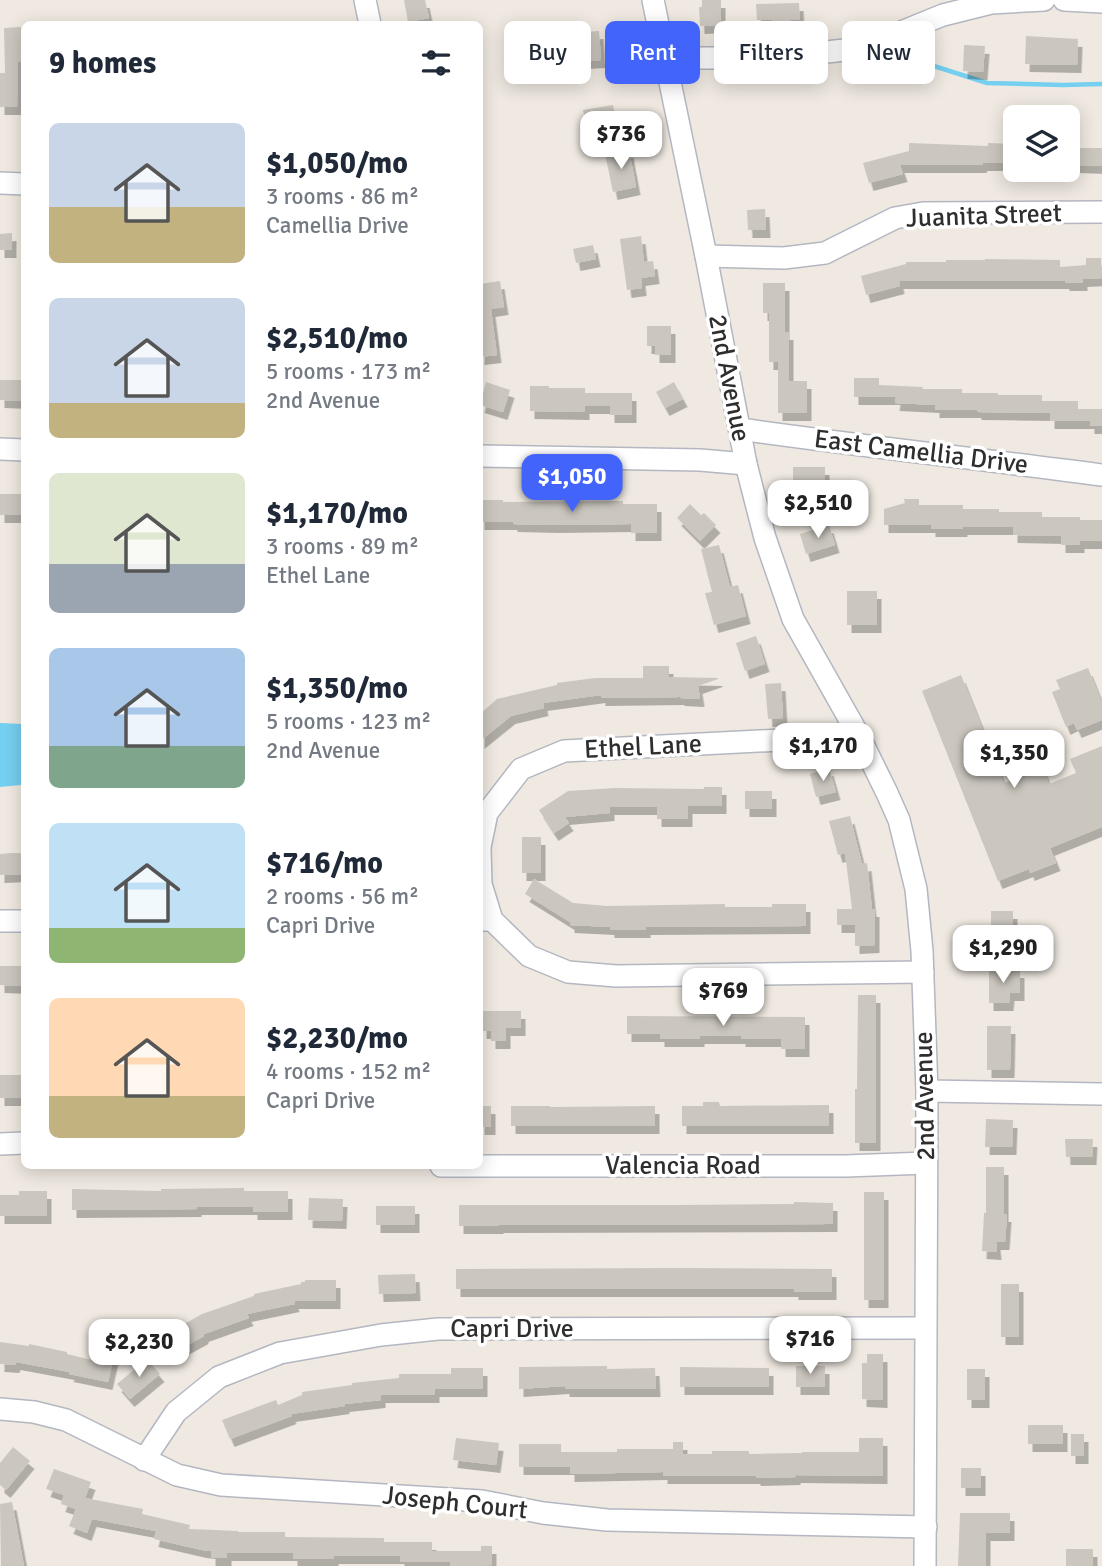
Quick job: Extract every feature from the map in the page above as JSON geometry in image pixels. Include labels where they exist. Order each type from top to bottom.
[{"type":"street","points":[[365,0],[369,21]]},
{"type":"street","name":"2nd Avenue","points":[[653,0],[657,21]]},
{"type":"street","points":[[700,57],[808,54],[862,48],[943,15],[991,3],[1044,0]]},
{"type":"street","points":[[1064,0],[1102,2]]},
{"type":"street","name":"2nd Avenue","points":[[670,84],[746,464],[765,538],[793,619],[859,736],[895,811],[916,889],[920,914],[927,1091],[925,1566]]},
{"type":"street","points":[[0,183],[21,184]]},
{"type":"street","name":"Juanita Street","points":[[706,256],[784,258],[825,253],[895,219],[923,213],[1102,212]]},
{"type":"street","name":"East Camellia Drive","points":[[740,429],[1102,475]]},
{"type":"street","points":[[0,449],[21,450]]},
{"type":"street","points":[[483,456],[700,460],[746,464]]},
{"type":"street","name":"Ethel Lane","points":[[483,833],[487,813],[521,769],[564,751],[859,736]]},
{"type":"street","name":"Ethel Lane","points":[[483,898],[486,920]]},
{"type":"street","points":[[486,920],[529,956],[568,972],[616,976],[923,972]]},
{"type":"street","points":[[0,921],[21,921]]},
{"type":"street","points":[[927,1091],[1102,1094]]},
{"type":"street","points":[[0,1144],[21,1143]]},
{"type":"street","name":"Valencia Road","points":[[483,1166],[833,1166],[926,1163]]},
{"type":"street","name":"Capri Drive","points":[[144,1460],[176,1412],[219,1377],[280,1353],[381,1335],[438,1329],[925,1328]]},
{"type":"street","name":"Joseph Court","points":[[0,1409],[34,1412],[66,1420],[177,1475],[221,1485],[482,1502],[542,1513],[607,1520],[926,1527]]},
{"type":"water","points":[[0,723],[21,724],[21,785],[0,787]]},
{"type":"building","points":[[404,0],[425,0],[429,18],[408,21]]},
{"type":"building","points":[[702,0],[721,0],[721,21],[714,21],[714,25],[700,26],[699,7],[702,7]]},
{"type":"building","points":[[799,3],[800,20],[757,20],[756,4]]},
{"type":"building","points":[[21,27],[17,107],[0,107],[0,73],[5,73],[4,28]]},
{"type":"building","points":[[591,31],[599,31],[601,60],[591,61]]},
{"type":"building","points":[[1026,36],[1078,39],[1077,65],[1025,64]]},
{"type":"building","points":[[964,45],[985,46],[983,72],[963,71]]},
{"type":"building","points":[[613,105],[617,126],[590,132],[583,110]]},
{"type":"building","points":[[909,143],[988,146],[988,143],[1003,144],[1003,163],[900,165],[903,174],[869,183],[863,163],[909,151]]},
{"type":"building","points":[[1080,148],[1102,148],[1102,166],[1080,165]]},
{"type":"building","points":[[629,150],[636,187],[613,192],[605,154]]},
{"type":"building","points":[[765,209],[766,230],[748,230],[747,210]]},
{"type":"building","points":[[12,233],[12,250],[0,250],[0,234]]},
{"type":"building","points":[[641,236],[644,262],[653,261],[655,276],[641,278],[642,288],[627,290],[620,239]]},
{"type":"building","points":[[593,245],[596,259],[576,263],[573,249]]},
{"type":"building","points":[[1086,258],[1101,258],[1102,278],[1083,279],[1083,283],[899,281],[900,286],[866,295],[861,276],[906,262],[1060,260],[1060,267],[1086,265]]},
{"type":"building","points":[[500,281],[504,307],[491,309],[497,355],[483,357],[483,284]]},
{"type":"building","points":[[763,283],[785,283],[789,381],[807,381],[807,413],[778,413],[778,362],[769,362],[769,313],[763,313]]},
{"type":"building","points":[[647,326],[671,326],[671,355],[655,355],[655,346],[647,346]]},
{"type":"building","points":[[854,378],[879,378],[879,385],[962,389],[962,393],[1042,395],[1042,401],[1078,401],[1078,409],[1102,409],[1102,426],[1090,426],[1090,421],[1050,421],[1050,413],[935,410],[935,405],[895,403],[896,397],[854,397]]},
{"type":"building","points":[[0,380],[21,380],[21,401],[0,400]]},
{"type":"building","points":[[486,382],[510,390],[503,412],[483,406]]},
{"type":"building","points":[[674,382],[683,399],[665,408],[656,392]]},
{"type":"building","points":[[530,386],[585,388],[585,393],[632,393],[632,415],[610,415],[610,406],[585,406],[585,412],[530,411]]},
{"type":"building","points":[[793,467],[825,467],[825,503],[793,503]]},
{"type":"building","points":[[0,494],[21,494],[21,515],[0,515]]},
{"type":"building","points":[[904,499],[919,499],[919,505],[963,505],[963,509],[1042,512],[1042,517],[1102,520],[1102,541],[1080,541],[1080,545],[1061,545],[1061,536],[1013,535],[1013,527],[931,529],[931,525],[884,525],[884,509],[905,503]]},
{"type":"building","points":[[483,500],[623,501],[623,504],[657,504],[657,533],[631,533],[631,524],[554,525],[483,522]]},
{"type":"building","points":[[690,504],[716,525],[700,541],[677,518]]},
{"type":"building","points":[[829,525],[835,545],[806,554],[800,534]]},
{"type":"building","points":[[719,545],[730,587],[738,585],[746,616],[714,625],[705,593],[712,592],[701,549]]},
{"type":"building","points":[[847,591],[877,591],[877,625],[847,625]]},
{"type":"building","points":[[756,636],[765,664],[745,671],[736,643]]},
{"type":"building","points":[[643,666],[669,666],[669,677],[718,679],[698,686],[700,699],[601,698],[601,695],[543,703],[544,708],[511,716],[483,739],[483,711],[497,699],[557,683],[595,678],[643,678]]},
{"type":"building","points":[[1088,668],[1102,703],[1102,720],[1077,730],[1074,723],[1066,727],[1052,692],[1060,689],[1056,680]]},
{"type":"building","points":[[961,675],[1004,783],[1043,768],[1049,784],[1076,773],[1070,759],[1102,746],[1102,827],[1050,848],[1056,863],[1030,873],[1029,869],[998,881],[922,691]]},
{"type":"building","points":[[781,683],[783,718],[768,719],[765,684]]},
{"type":"building","points":[[829,768],[836,792],[816,797],[810,774]]},
{"type":"building","points":[[722,787],[722,806],[688,806],[688,819],[657,819],[657,807],[610,807],[610,813],[565,817],[569,823],[554,833],[539,810],[568,791]]},
{"type":"building","points":[[745,791],[772,791],[772,809],[745,809]]},
{"type":"building","points":[[850,816],[862,864],[867,863],[872,909],[875,909],[875,945],[855,946],[855,925],[837,925],[837,909],[852,909],[845,853],[838,855],[829,821]]},
{"type":"building","points":[[522,837],[541,837],[541,873],[522,873]]},
{"type":"building","points":[[21,853],[21,874],[0,875],[0,854]]},
{"type":"building","points":[[534,879],[573,903],[607,906],[725,904],[725,907],[806,904],[806,926],[646,927],[646,930],[610,930],[610,927],[570,925],[570,922],[525,894]]},
{"type":"building","points":[[991,911],[1013,911],[1013,944],[991,944]]},
{"type":"building","points":[[0,966],[21,966],[21,986],[0,985]]},
{"type":"building","points":[[989,970],[1020,970],[1020,993],[1010,993],[1009,1003],[989,1003]]},
{"type":"building","points":[[858,995],[876,995],[876,1143],[855,1143]]},
{"type":"building","points":[[483,1011],[521,1011],[521,1028],[506,1028],[506,1041],[491,1041],[491,1031],[483,1031]]},
{"type":"building","points":[[627,1016],[805,1017],[805,1049],[781,1049],[781,1039],[700,1036],[700,1039],[660,1039],[660,1034],[627,1034]]},
{"type":"building","points":[[987,1026],[1011,1026],[1010,1070],[987,1070]]},
{"type":"building","points":[[0,1075],[21,1075],[21,1098],[0,1098]]},
{"type":"building","points":[[703,1102],[719,1102],[720,1106],[829,1105],[829,1126],[682,1126],[682,1106],[703,1106]]},
{"type":"building","points":[[483,1106],[491,1106],[491,1127],[483,1127]]},
{"type":"building","points":[[511,1106],[655,1106],[655,1126],[511,1126]]},
{"type":"building","points":[[986,1119],[1013,1120],[1012,1147],[985,1147]]},
{"type":"building","points":[[1065,1139],[1093,1139],[1092,1157],[1066,1157]]},
{"type":"building","points":[[986,1167],[1004,1167],[1004,1214],[1007,1214],[1005,1242],[996,1242],[997,1252],[982,1251],[986,1213]]},
{"type":"building","points":[[244,1188],[244,1191],[288,1191],[288,1212],[253,1212],[253,1207],[72,1210],[72,1189],[161,1191]]},
{"type":"building","points":[[19,1191],[47,1191],[47,1216],[0,1216],[0,1195],[19,1195]]},
{"type":"building","points":[[864,1192],[884,1192],[884,1300],[864,1300]]},
{"type":"building","points":[[309,1198],[343,1199],[342,1221],[308,1220]]},
{"type":"building","points":[[833,1203],[833,1224],[459,1226],[459,1205]]},
{"type":"building","points":[[376,1206],[415,1206],[415,1225],[376,1225]]},
{"type":"building","points":[[456,1269],[832,1269],[832,1292],[794,1292],[794,1289],[456,1289]]},
{"type":"building","points":[[415,1274],[416,1293],[379,1294],[378,1275]]},
{"type":"building","points":[[305,1280],[336,1280],[336,1301],[294,1301],[295,1304],[247,1314],[249,1318],[204,1334],[173,1353],[163,1336],[202,1314],[254,1294],[301,1284]]},
{"type":"building","points":[[1001,1284],[1019,1284],[1019,1337],[1001,1337]]},
{"type":"building","points":[[0,1342],[29,1344],[100,1362],[102,1353],[114,1356],[108,1382],[16,1362],[15,1365],[0,1364]]},
{"type":"building","points":[[867,1354],[883,1354],[883,1400],[862,1399],[862,1363],[867,1363]]},
{"type":"building","points":[[147,1359],[160,1374],[130,1399],[117,1384]]},
{"type":"building","points":[[607,1366],[607,1369],[655,1368],[656,1389],[565,1389],[565,1386],[519,1389],[519,1367]]},
{"type":"building","points":[[796,1366],[825,1366],[825,1387],[796,1387]]},
{"type":"building","points":[[680,1367],[769,1368],[769,1387],[680,1387]]},
{"type":"building","points":[[451,1368],[483,1368],[483,1389],[435,1389],[435,1395],[381,1395],[381,1400],[291,1414],[292,1416],[230,1439],[222,1420],[276,1400],[278,1405],[302,1395],[302,1392],[399,1378],[399,1374],[451,1374]]},
{"type":"building","points":[[967,1369],[985,1369],[985,1400],[967,1400]]},
{"type":"building","points":[[1028,1425],[1063,1425],[1063,1444],[1028,1444]]},
{"type":"building","points":[[1071,1434],[1084,1434],[1084,1456],[1071,1456]]},
{"type":"building","points":[[456,1438],[499,1443],[496,1465],[453,1460]]},
{"type":"building","points":[[859,1438],[883,1438],[883,1476],[796,1475],[756,1478],[663,1476],[663,1472],[570,1474],[570,1467],[519,1467],[519,1444],[561,1444],[561,1452],[617,1452],[617,1449],[673,1449],[673,1442],[683,1442],[683,1454],[749,1451],[749,1454],[859,1452]]},
{"type":"building","points":[[13,1447],[30,1461],[6,1490],[0,1485],[0,1463]]},
{"type":"building","points":[[961,1468],[981,1468],[981,1488],[961,1488]]},
{"type":"building","points":[[54,1469],[91,1482],[85,1498],[143,1509],[142,1514],[190,1525],[189,1529],[285,1532],[285,1537],[384,1538],[384,1542],[432,1542],[432,1551],[481,1551],[481,1546],[492,1546],[492,1565],[450,1566],[450,1562],[400,1562],[400,1556],[293,1559],[293,1553],[227,1553],[227,1558],[211,1558],[211,1551],[154,1539],[156,1531],[92,1519],[87,1533],[69,1526],[76,1509],[61,1504],[64,1495],[46,1489]]},
{"type":"building","points":[[12,1502],[24,1566],[1,1566],[0,1504]]},
{"type":"building","points":[[960,1513],[1010,1513],[1010,1533],[986,1533],[986,1566],[958,1566]]},
{"type":"building","points":[[1066,1549],[1093,1549],[1093,1566],[1066,1566]]},
{"type":"waterway","points":[[935,66],[987,83],[1102,84]]}]
